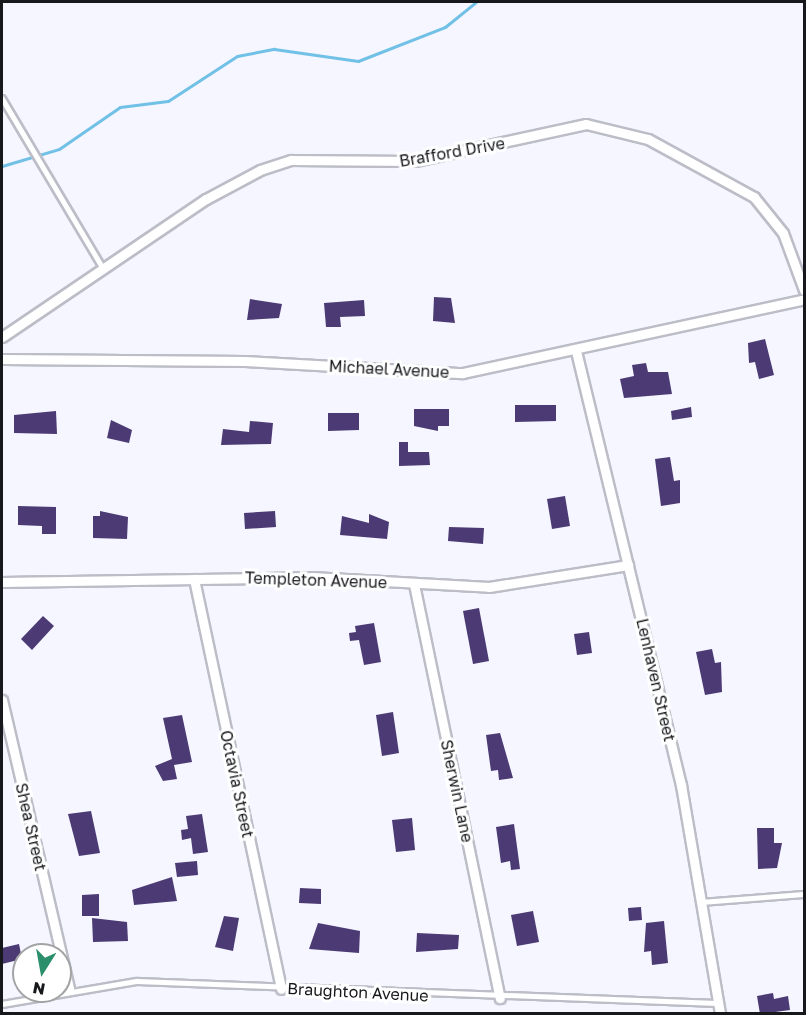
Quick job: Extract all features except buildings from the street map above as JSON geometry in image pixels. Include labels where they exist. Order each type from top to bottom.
[{"type":"street","name":"Brafford Drive","points":[[2,337],[226,186],[291,160],[415,161],[595,123],[648,139],[754,197],[783,233],[804,290]]},
{"type":"street","name":"Michael Avenue","points":[[2,358],[265,362],[452,373],[576,351],[804,299]]},
{"type":"street","name":"Lenhaven Street","points":[[576,351],[681,786],[699,902],[720,1014]]},
{"type":"street","name":"Templeton Avenue","points":[[2,582],[312,577],[414,584],[527,585],[628,565]]},
{"type":"street","name":"Octavia Street","points":[[194,579],[281,989]]},
{"type":"street","name":"Sherwin Lane","points":[[414,584],[500,998]]},
{"type":"street","name":"Shea Street","points":[[2,699],[58,943]]},
{"type":"lane","points":[[2,98],[103,268]]},
{"type":"lane","points":[[699,902],[804,894]]},
{"type":"lane","name":"Braughton Avenue","points":[[72,989],[137,981],[500,998],[717,1003]]},
{"type":"waterway","points":[[2,166],[59,149],[120,107],[168,101],[237,56],[274,49],[358,61],[445,27],[476,2]]}]
